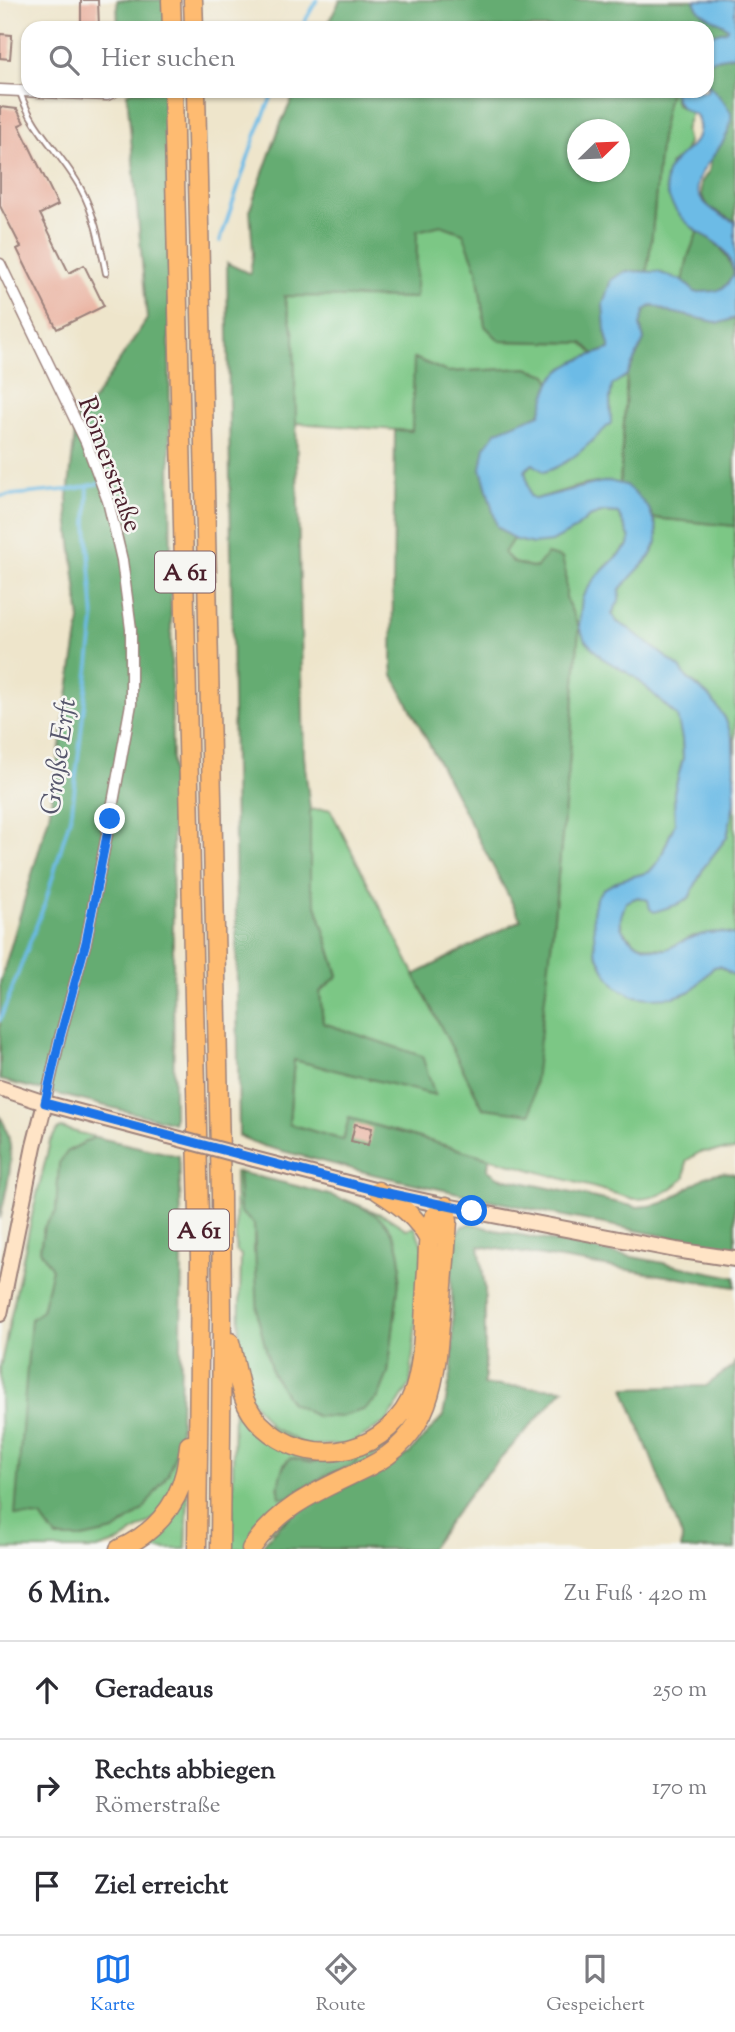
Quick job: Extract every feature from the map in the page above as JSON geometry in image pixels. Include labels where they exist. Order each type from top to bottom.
[{"type":"highway","points":[[171,0],[172,21]]},
{"type":"highway","points":[[193,0],[194,21]]},
{"type":"highway","name":"A 61","points":[[173,98],[200,1260],[197,1549]]},
{"type":"highway","name":"A 61","points":[[195,98],[217,982],[222,1318],[219,1549]]},
{"type":"highway","points":[[378,1191],[410,1213],[429,1240]]},
{"type":"highway","points":[[222,1318],[231,1345],[237,1380],[249,1410],[261,1425],[287,1443],[316,1452],[344,1451],[364,1444],[386,1430],[397,1419],[414,1390],[420,1358],[429,1240],[433,1218],[446,1206]]},
{"type":"highway","points":[[251,1549],[265,1530],[289,1508],[324,1487],[371,1466],[412,1433],[421,1418],[432,1389],[438,1351],[447,1228],[446,1206]]},
{"type":"highway","points":[[119,1549],[156,1525],[176,1496],[185,1473],[199,1408]]},
{"type":"main road","points":[[0,1088],[45,1103],[378,1191],[676,1250],[735,1259]]},
{"type":"main road","points":[[0,1314],[45,1103]]},
{"type":"street","points":[[0,90],[19,92]]},
{"type":"street","name":"Römerstraße","points":[[0,264],[86,442],[108,501],[122,560],[131,629],[131,704],[86,942],[45,1103]]},
{"type":"lane","points":[[19,92],[21,97]]},
{"type":"lane","points":[[21,98],[35,126],[81,188],[92,212],[106,273]]},
{"type":"green space","points":[[117,0],[166,0],[167,21],[118,21]]},
{"type":"green space","points":[[340,0],[694,0],[704,14],[728,28],[714,34],[714,21],[330,21]]},
{"type":"green space","points":[[735,55],[735,222],[709,207],[702,196],[701,183],[709,171],[722,101],[714,91],[714,60]]},
{"type":"green space","points":[[127,98],[168,98],[174,1123],[0,1080],[0,983],[49,816],[80,620],[67,507],[77,412],[91,404],[147,319]]},
{"type":"green space","points":[[293,98],[668,98],[661,140],[647,272],[626,271],[605,330],[610,349],[594,354],[583,343],[500,341],[485,326],[477,270],[463,233],[441,225],[417,231],[416,298],[284,296],[294,335],[304,756],[310,810],[310,885],[338,976],[320,992],[323,1023],[422,1056],[435,1095],[294,1060],[289,1124],[343,1140],[349,1118],[489,1158],[488,1170],[498,1177],[637,1207],[665,1202],[706,1176],[724,1172],[735,1174],[735,1250],[376,1175],[263,1146],[239,1136],[227,263],[250,274],[253,254],[250,209]]},
{"type":"green space","points":[[668,98],[675,98],[676,104],[691,113],[685,130],[688,143],[683,154],[670,165],[694,229],[698,231],[688,257],[683,281],[658,272],[647,272]]},
{"type":"green space","points":[[441,225],[463,233],[477,269],[485,326],[500,341],[583,343],[594,354],[570,365],[551,382],[547,375],[527,368],[447,372],[415,358],[412,431],[294,423],[284,295],[415,298],[417,231]]},
{"type":"green space","points":[[698,231],[721,248],[734,273],[727,285],[719,290],[695,292],[683,281],[688,257]]},
{"type":"green space","points":[[653,305],[666,311],[720,323],[735,318],[735,526],[653,518],[649,509],[620,484],[627,375],[644,340],[640,325],[645,310]]},
{"type":"green space","points":[[414,358],[447,372],[527,368],[547,375],[551,382],[540,414],[521,423],[481,468],[497,526],[513,539],[504,553],[514,563],[536,568],[547,554],[562,558],[566,574],[566,599],[579,627],[569,766],[531,1114],[483,1108],[414,975],[521,920],[393,675],[395,430],[412,431]]},
{"type":"green space","points":[[627,375],[620,484],[599,483],[536,499],[530,496],[525,470],[611,423],[612,384]]},
{"type":"green space","points":[[604,512],[618,513],[630,538],[628,545],[595,578],[582,598],[602,658],[635,677],[678,716],[683,758],[674,793],[675,823],[659,861],[649,872],[620,881],[595,951],[617,987],[674,997],[691,991],[714,967],[718,966],[735,976],[735,1150],[700,1152],[686,1161],[685,1178],[673,1188],[649,1198],[634,1199],[349,1118],[343,1140],[289,1124],[294,1060],[434,1094],[421,1056],[323,1023],[320,992],[338,975],[310,885],[310,810],[330,809],[483,1108],[551,947],[569,766],[579,627],[566,599],[566,574],[514,563],[503,552],[513,539],[533,544],[574,530],[589,517]]},
{"type":"green space","points":[[653,518],[735,526],[735,776],[733,739],[725,718],[680,668],[617,622],[612,614],[621,588],[654,550],[657,531]]},
{"type":"green space","points":[[735,799],[735,935],[694,936],[667,949],[636,943],[622,930],[620,917],[626,902],[638,897],[649,900],[689,898],[704,867],[727,837]]},
{"type":"green space","points":[[0,1116],[6,1128],[11,1154],[0,1219]]},
{"type":"green space","points":[[61,1128],[95,1137],[68,1151],[60,1163],[56,1212],[44,1227],[40,1250],[52,1269],[42,1311],[168,1474],[180,1440],[181,1461],[177,1481],[158,1516],[119,1542],[97,1549],[1,1549],[0,1368],[50,1142]]},
{"type":"green space","points":[[95,1137],[179,1156],[182,1249],[180,1440],[168,1474],[143,1510],[114,1531],[83,1538],[56,1538],[41,1517],[15,1515],[31,1319],[42,1311],[52,1269],[40,1250],[44,1227],[56,1212],[59,1163],[68,1151]]},
{"type":"green space","points":[[235,1172],[238,1172],[240,1212],[254,1224],[254,1253],[378,1398],[388,1373],[401,1264],[385,1222],[344,1199],[387,1217],[406,1229],[415,1227],[423,1248],[410,1385],[387,1421],[348,1445],[305,1445],[272,1428],[246,1393],[239,1343],[241,1255],[236,1251]]},
{"type":"green space","points":[[238,1172],[317,1191],[358,1205],[374,1214],[392,1233],[401,1264],[388,1373],[378,1398],[363,1410],[340,1417],[316,1416],[291,1403],[272,1373],[258,1318],[254,1224],[240,1212]]},
{"type":"green space","points":[[471,1223],[735,1277],[735,1287],[479,1246],[485,1288],[483,1385],[564,1389],[474,1488],[430,1549],[260,1549],[294,1513],[409,1454],[443,1416],[452,1370],[451,1265],[455,1236],[461,1227]]},
{"type":"green space","points":[[436,1229],[440,1230],[419,1410],[397,1441],[244,1549],[232,1549],[234,1395],[242,1412],[331,1458],[290,1458],[284,1464],[278,1487],[286,1498],[323,1477],[354,1465],[354,1453],[409,1411]]},
{"type":"green space","points":[[735,1361],[735,1549],[681,1549],[682,1537],[624,1388],[706,1386],[733,1366]]},
{"type":"green space","points":[[354,1453],[357,1462],[354,1465],[323,1477],[286,1498],[280,1497],[280,1476],[290,1458],[311,1462]]},
{"type":"green space","points":[[188,1493],[186,1549],[131,1549],[182,1497]]},
{"type":"water","points":[[694,0],[735,0],[735,55],[714,60],[714,34],[728,28],[696,6]]},
{"type":"water","points":[[714,91],[731,113],[729,129],[722,144],[703,170],[698,183],[700,195],[711,208],[735,222],[735,318],[720,323],[666,311],[653,305],[645,310],[640,325],[644,340],[627,375],[612,385],[611,423],[580,452],[554,468],[544,472],[533,464],[525,470],[530,496],[536,499],[609,481],[625,485],[649,509],[656,527],[657,542],[650,557],[620,589],[619,601],[612,614],[617,622],[680,668],[687,678],[711,698],[725,718],[733,739],[735,799],[727,837],[704,867],[689,898],[654,912],[650,909],[648,900],[638,897],[626,902],[621,922],[622,929],[629,938],[654,949],[668,948],[707,933],[735,935],[735,976],[719,966],[714,967],[691,991],[674,997],[650,998],[633,996],[617,987],[606,973],[595,951],[593,913],[596,898],[603,889],[620,880],[649,872],[659,861],[675,823],[674,793],[683,758],[682,739],[677,716],[635,677],[602,658],[585,640],[579,627],[582,598],[595,578],[629,545],[630,538],[618,513],[604,512],[589,517],[574,530],[552,542],[533,544],[513,539],[497,526],[481,468],[485,447],[497,431],[540,414],[549,385],[556,374],[578,360],[610,349],[603,304],[611,280],[626,271],[658,272],[683,281],[695,292],[702,292],[719,290],[731,280],[734,273],[726,253],[717,243],[681,217],[670,200],[666,187],[666,176],[671,166],[698,137],[696,115],[687,111],[675,98],[714,98]]},
{"type":"building","points":[[81,0],[98,0],[99,21],[81,21]]},
{"type":"building","points":[[0,34],[12,35],[10,59],[0,58]]},
{"type":"building","points":[[0,107],[17,109],[24,123],[19,125],[58,205],[40,214],[69,273],[84,265],[104,306],[57,329],[17,249],[21,247],[0,206]]},
{"type":"building","points":[[355,1124],[372,1128],[368,1145],[351,1141]]},
{"type":"waterway","name":"Große Erft","points":[[305,21],[317,0]]},
{"type":"waterway","name":"Große Erft","points":[[220,241],[271,98]]},
{"type":"waterway","points":[[0,496],[75,489],[116,479]]},
{"type":"waterway","name":"Große Erft","points":[[0,1020],[45,903],[72,811],[94,621],[87,524],[88,486]]},
{"type":"route","points":[[110,819],[86,942],[45,1103],[378,1191],[472,1211]]}]
